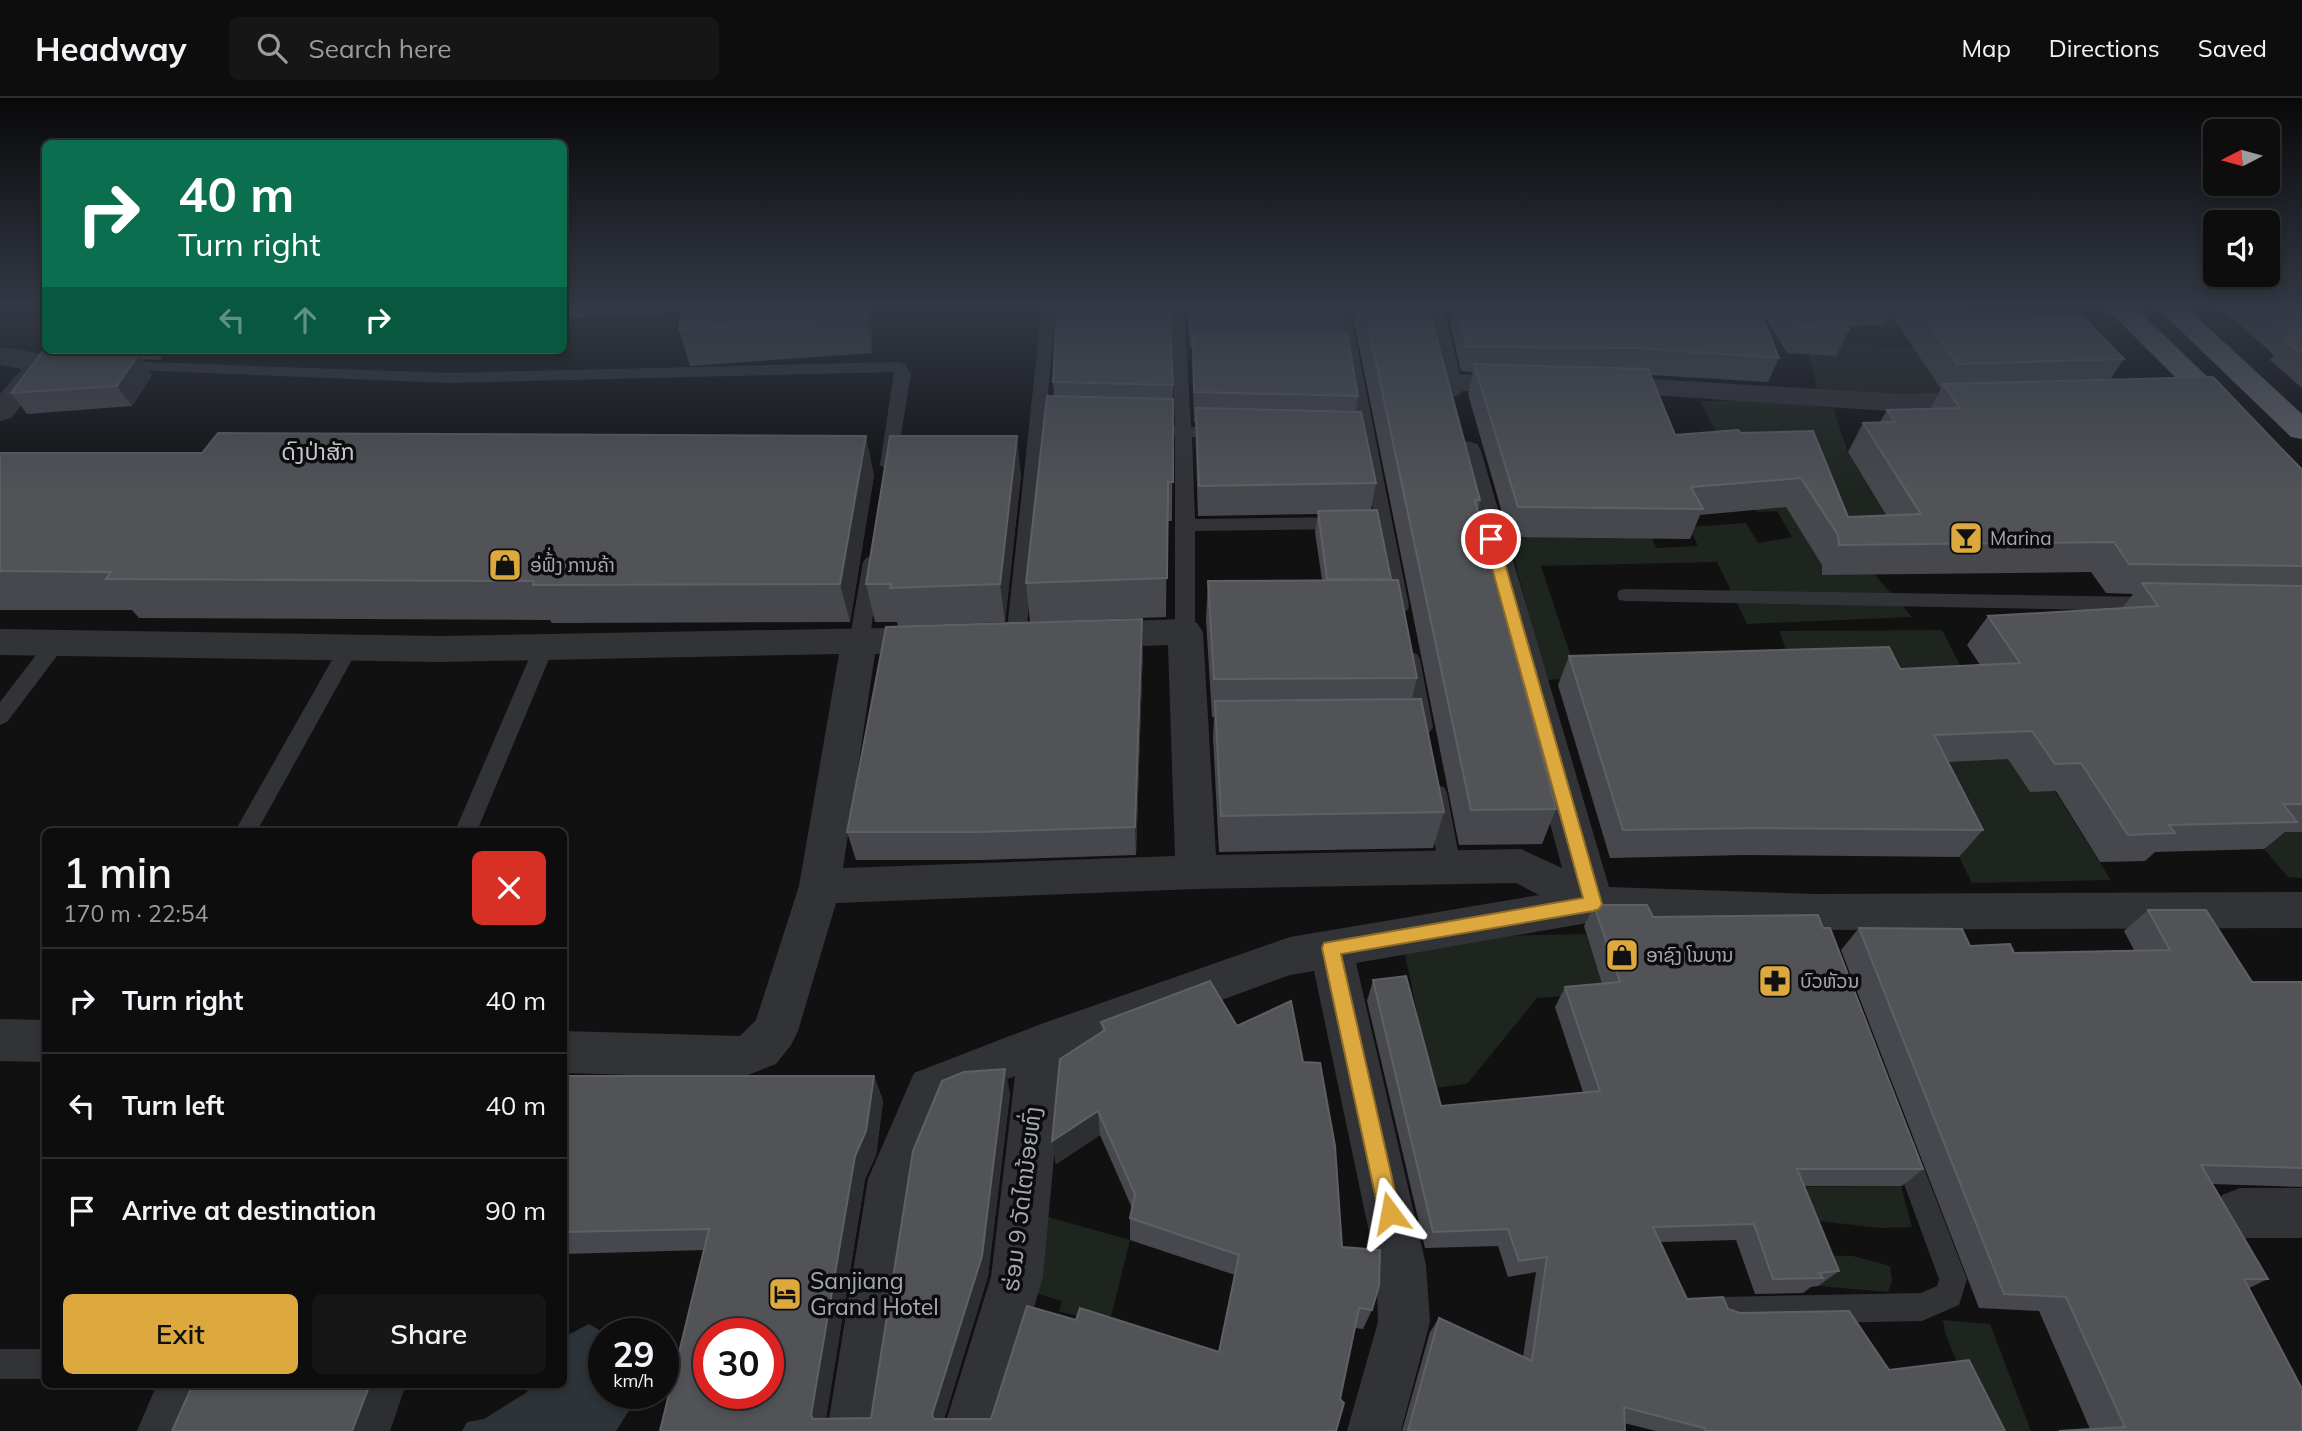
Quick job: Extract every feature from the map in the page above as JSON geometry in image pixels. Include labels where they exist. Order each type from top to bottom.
[{"type":"highway","points":[[2182,368],[2302,486]]},
{"type":"highway","points":[[2236,368],[2302,430]]},
{"type":"street","points":[[0,412],[47,368]]},
{"type":"street","points":[[1444,368],[1593,904]]},
{"type":"street","points":[[1447,382],[1663,387],[1902,403],[2017,399]]},
{"type":"street","points":[[2167,395],[2208,394]]},
{"type":"street","points":[[0,642],[348,649],[859,643],[1013,638],[1190,618],[1197,728],[1196,872]]},
{"type":"street","points":[[567,1052],[740,1057],[760,1049],[775,1031],[820,886],[859,643]]},
{"type":"street","points":[[820,886],[1196,872],[1521,866],[1593,904]]},
{"type":"street","points":[[854,1431],[892,1179],[930,1088],[1041,1045],[1290,956],[1593,904],[1818,925],[2302,910]]},
{"type":"street","points":[[1331,948],[1399,1252],[1405,1294],[1404,1322],[1374,1431]]},
{"type":"street","points":[[0,1040],[42,1041]]},
{"type":"street","name":"ຮ່ອມ 9 ວັດໄຕນ້ອຍທົ່ງ","points":[[970,1431],[1017,1278],[1041,1045]]},
{"type":"street","points":[[2240,1213],[2302,1213]]},
{"type":"street","points":[[164,1431],[182,1388]]},
{"type":"lane","points":[[167,368],[449,378],[833,368]]},
{"type":"lane","points":[[885,481],[903,374],[900,368]]},
{"type":"lane","points":[[1013,638],[1043,427],[1046,368]]},
{"type":"lane","points":[[1187,368],[1182,432],[1190,618]]},
{"type":"lane","points":[[1348,368],[1360,434],[1371,523],[1399,619],[1416,726],[1428,752]]},
{"type":"lane","points":[[1129,430],[1235,432]]},
{"type":"lane","points":[[1186,525],[1371,523]]},
{"type":"lane","points":[[859,643],[874,549]]},
{"type":"lane","points":[[1626,594],[2164,604]]},
{"type":"lane","points":[[0,717],[56,643]]},
{"type":"lane","points":[[467,828],[544,647]]},
{"type":"lane","points":[[248,828],[348,649]]},
{"type":"lane","points":[[1433,778],[1450,867]]},
{"type":"lane","points":[[1722,1311],[1922,1307],[1949,1295],[1953,1279],[1895,1127]]},
{"type":"lane","points":[[0,1364],[42,1364]]},
{"type":"shaded area","points":[[1812,368],[1927,368],[1932,376],[1983,376],[1998,393],[1897,396],[1818,392]]},
{"type":"shaded area","points":[[1759,400],[1833,408],[1848,452],[1895,531],[1894,543],[1812,548],[1829,575],[1873,573],[1912,617],[1747,624],[1717,562],[1541,566],[1578,678],[1546,680],[1509,539],[1648,526],[1656,548],[1698,546],[1689,527],[1746,523],[1758,543],[1792,537],[1777,511],[1757,512],[1700,401]]},
{"type":"shaded area","points":[[1942,630],[2008,759],[2030,792],[2055,791],[2111,880],[1972,883],[1870,677],[1797,679],[1779,631]]},
{"type":"shaded area","points":[[2289,816],[2302,832],[2302,878],[2288,877],[2264,849]]},
{"type":"shaded area","points":[[1586,934],[1605,993],[1537,998],[1467,1084],[1433,1088],[1404,950],[1493,936]]},
{"type":"shaded area","points":[[1901,1186],[1912,1227],[1881,1228],[1791,1218],[1748,1187]]},
{"type":"shaded area","points":[[1045,1216],[1130,1240],[1109,1325],[1059,1311],[1062,1301],[1029,1291]]},
{"type":"shaded area","points":[[1806,1255],[1853,1256],[1890,1266],[1892,1280],[1888,1292],[1818,1286]]},
{"type":"shaded area","points":[[1943,1320],[1990,1324],[2031,1431],[1983,1431],[1945,1332]]},
{"type":"shaded area","points":[[588,1325],[588,1409],[630,1409],[616,1431],[462,1431],[467,1422],[484,1419],[527,1392],[529,1388],[567,1388],[567,1335]]},
{"type":"building","points":[[30,368],[129,368],[117,386],[11,393]]},
{"type":"building","points":[[1054,368],[1172,368],[1173,385],[1053,382]]},
{"type":"building","points":[[1194,368],[1353,368],[1358,396],[1194,392]]},
{"type":"building","points":[[1377,368],[1445,368],[1480,500],[1475,500],[1556,809],[1471,810]]},
{"type":"building","points":[[1475,368],[1648,369],[1675,435],[1738,430],[1741,433],[1813,431],[1848,517],[1921,514],[1863,423],[1895,422],[1887,410],[1960,408],[1943,384],[2213,377],[2302,470],[2302,566],[2129,564],[2114,542],[1839,545],[1838,535],[1801,478],[1691,487],[1703,509],[1518,507]]},
{"type":"building","points":[[1047,396],[1173,399],[1173,482],[1168,482],[1167,578],[1026,583]]},
{"type":"building","points":[[1196,408],[1361,412],[1376,483],[1199,486]]},
{"type":"building","points":[[218,433],[866,436],[840,584],[533,585],[534,581],[106,579],[111,572],[0,571],[0,453],[202,453]]},
{"type":"building","points":[[890,436],[1017,436],[1000,584],[890,588],[891,584],[866,584]]},
{"type":"building","points":[[1377,510],[1391,579],[1327,579],[1318,511]]},
{"type":"building","points":[[1398,580],[1417,678],[1214,679],[1208,581]]},
{"type":"building","points":[[2142,583],[2302,586],[2302,804],[2283,804],[2297,822],[2169,825],[2175,833],[2128,835],[2081,763],[2055,764],[2032,731],[1934,735],[1983,830],[1623,830],[1569,656],[1889,647],[1900,669],[2020,663],[1988,616],[2158,606]]},
{"type":"building","points":[[1142,619],[1135,827],[978,832],[847,832],[886,627]]},
{"type":"building","points":[[1421,699],[1444,812],[1221,816],[1215,701]]},
{"type":"building","points":[[1594,905],[1647,905],[1653,917],[1818,915],[1823,928],[1830,928],[1923,1169],[1797,1169],[1839,1271],[1819,1273],[1823,1278],[1773,1279],[1754,1224],[1653,1227],[1687,1299],[1723,1297],[1728,1309],[1740,1313],[1849,1311],[1889,1370],[1969,1360],[2005,1431],[1706,1431],[1704,1428],[1624,1407],[1625,1431],[1408,1431],[1439,1318],[1532,1361],[1547,1257],[1519,1261],[1508,1229],[1433,1232],[1373,980],[1406,976],[1441,1106],[1600,1091],[1565,987],[1620,982]]},
{"type":"building","points":[[2148,910],[2206,910],[2252,982],[2302,982],[2302,1168],[2201,1165],[2268,1279],[2244,1279],[2302,1389],[2302,1431],[2059,1431],[2125,1427],[2066,1297],[2004,1294],[1859,928],[1962,929],[1970,946],[2010,944],[2014,953],[2170,950]]},
{"type":"building","points":[[1210,981],[1237,1026],[1291,1001],[1303,1062],[1320,1063],[1335,1146],[1342,1247],[1380,1250],[1379,1285],[1372,1310],[1359,1308],[1340,1399],[1344,1403],[1336,1431],[660,1431],[665,1409],[679,1409],[679,1353],[709,1229],[567,1232],[567,1076],[874,1076],[866,1131],[855,1156],[811,1415],[813,1419],[871,1418],[913,1151],[942,1081],[964,1072],[1005,1069],[982,1256],[932,1415],[934,1419],[991,1419],[1027,1306],[1076,1320],[1080,1308],[1219,1352],[1239,1255],[1130,1218],[1135,1194],[1098,1111],[1052,1141],[1060,1059],[1105,1030],[1101,1022]]},
{"type":"building","points":[[191,1388],[368,1388],[352,1431],[172,1431]]},
{"type":"place","name":"Marina","points":[[1966,538]]},
{"type":"place","name":"ອ່ຟົ້່ງ ການຄ້າ","points":[[505,565]]},
{"type":"place","name":"ອາຊົງ ໂນບານ","points":[[1622,955]]},
{"type":"place","name":"ບົວຫັວນ","points":[[1775,981]]},
{"type":"place","name":"Sanjiang Grand Hotel","points":[[785,1294]]},
{"type":"district","name":"ດົງປ່າສັກ","points":[[318,452]]},
{"type":"route","points":[[1390,1213],[1331,948],[1593,904],[1491,539]]}]
